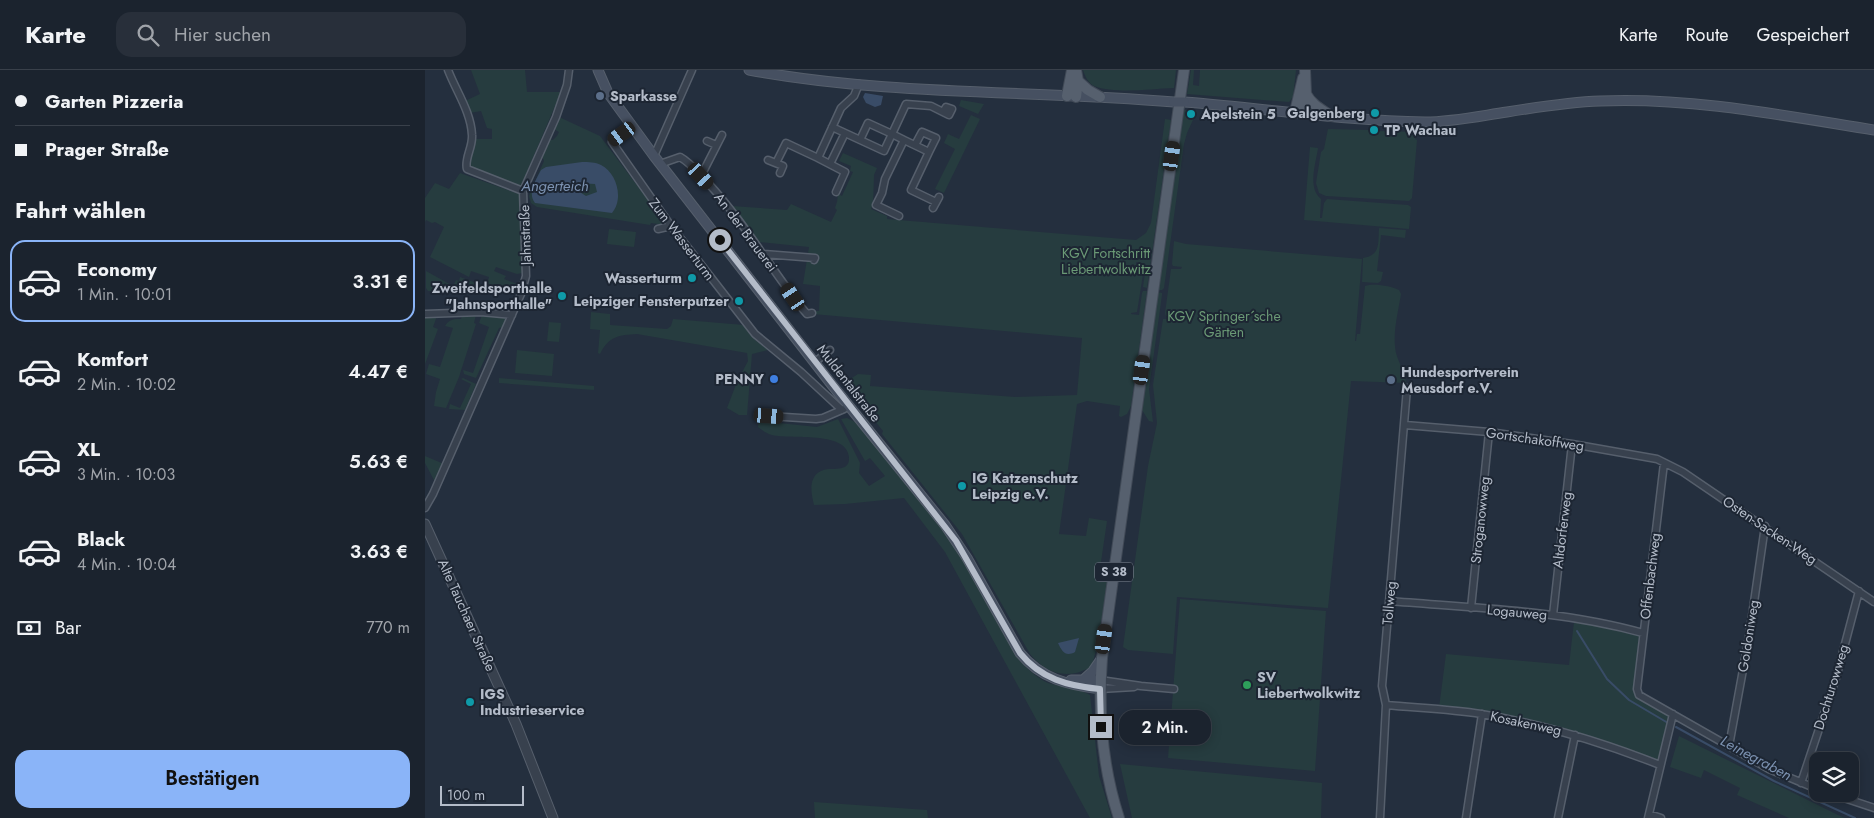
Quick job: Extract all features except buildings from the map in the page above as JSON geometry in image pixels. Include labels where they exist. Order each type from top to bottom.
[{"type":"main road","name":"Muldentalstraße","points":[[598,70],[608,92],[657,160],[815,362],[846,408],[956,541],[1020,653],[1028,663],[1041,673],[1062,681],[1100,684]]},
{"type":"main road","points":[[749,70],[822,81],[859,84],[995,94],[1100,97],[1179,102],[1386,120],[1450,121],[1552,105],[1601,101],[1666,102],[1745,110],[1874,130]]},
{"type":"main road","points":[[1072,96],[1074,70]]},
{"type":"main road","points":[[1074,70],[1078,81],[1100,97]]},
{"type":"main road","name":"S 38","points":[[1119,818],[1107,772],[1101,727],[1100,684],[1102,658],[1184,70]]},
{"type":"main road","points":[[1299,113],[1306,94],[1305,71]]},
{"type":"main road","points":[[1299,113],[1305,71]]},
{"type":"main road","points":[[1072,96],[1078,81]]},
{"type":"main road","points":[[1306,94],[1316,106],[1331,116]]},
{"type":"main road","points":[[1083,680],[1102,658]]},
{"type":"main road","name":"Muldentalstraße","points":[[1062,681],[1083,680],[1100,684]]},
{"type":"street","points":[[448,70],[471,125],[472,137],[466,164],[467,169],[523,191]]},
{"type":"street","name":"Jahnstraße","points":[[425,508],[433,494],[521,294],[526,276],[523,191],[556,117],[567,85],[569,70]]},
{"type":"street","points":[[657,160],[692,70]]},
{"type":"street","points":[[818,158],[841,108],[854,96],[859,84]]},
{"type":"street","points":[[832,127],[884,151],[906,104],[931,106],[943,112]]},
{"type":"street","points":[[860,140],[868,123],[929,152]]},
{"type":"street","name":"Zum Wasserturm","points":[[632,127],[612,142],[671,226],[755,334],[846,408]]},
{"type":"street","points":[[915,145],[922,132],[936,138],[911,190],[936,202]]},
{"type":"street","points":[[830,164],[845,133]]},
{"type":"street","points":[[701,176],[722,134]]},
{"type":"street","points":[[899,216],[876,205],[882,194],[885,179],[904,140]]},
{"type":"street","points":[[707,141],[716,146]]},
{"type":"street","points":[[776,163],[786,143],[818,158],[845,172],[836,192]]},
{"type":"street","name":"An der Brauerei","points":[[657,160],[680,157],[717,192],[764,254],[793,297],[810,314]]},
{"type":"street","points":[[769,160],[783,166],[780,173]]},
{"type":"street","points":[[658,229],[671,226]]},
{"type":"street","points":[[764,254],[815,258],[814,260]]},
{"type":"street","points":[[425,314],[481,312],[511,315]]},
{"type":"street","points":[[815,362],[830,350]]},
{"type":"street","name":"Tollweg","points":[[1380,818],[1386,705],[1382,686],[1407,388]]},
{"type":"street","points":[[769,416],[816,420],[846,408]]},
{"type":"street","name":"Gortschakoffweg","points":[[1405,425],[1489,432],[1572,444],[1657,459],[1664,463]]},
{"type":"street","name":"Stroganowweg","points":[[1471,608],[1489,432]]},
{"type":"street","name":"Altdorferweg","points":[[1553,615],[1572,444]]},
{"type":"street","name":"Osten-Sacken-Weg","points":[[1664,463],[1683,472],[1765,526],[1874,602]]},
{"type":"street","name":"Offenbachweg","points":[[1664,463],[1637,689],[1639,695],[1673,714]]},
{"type":"street","name":"Alte Tauchaer Straße","points":[[425,524],[516,724],[553,818]]},
{"type":"street","name":"Goldoniweg","points":[[1729,746],[1749,637],[1765,526]]},
{"type":"street","name":"Dochturowweg","points":[[1801,783],[1836,678],[1859,591]]},
{"type":"street","name":"Logauweg","points":[[1389,600],[1553,615],[1607,623],[1643,633]]},
{"type":"street","name":"Muldentalstraße","points":[[1100,684],[1174,688]]},
{"type":"street","name":"Kosakenweg","points":[[1386,705],[1482,714],[1575,734],[1660,765]]},
{"type":"street","points":[[1466,818],[1482,714]]},
{"type":"street","points":[[1661,818],[1648,816],[1673,714],[1769,769],[1809,786]]},
{"type":"street","points":[[1558,818],[1575,734]]},
{"type":"street","points":[[1856,802],[1874,808]]},
{"type":"green space","points":[[471,70],[525,70],[527,92],[561,92],[520,188],[468,166],[475,139],[492,139],[492,129],[487,128],[481,111],[470,113],[465,101],[480,94]]},
{"type":"green space","points":[[1083,70],[1176,70],[1174,88],[1112,90],[1092,85]]},
{"type":"green space","points":[[1191,70],[1194,70],[1193,85],[1199,86],[1200,70],[1296,70],[1293,97],[1289,102],[1187,94]]},
{"type":"green space","points":[[961,100],[984,104],[978,114],[959,106]]},
{"type":"green space","points":[[1183,110],[1197,111],[1184,144],[1164,288],[1158,290]]},
{"type":"green space","points":[[971,115],[980,119],[944,193],[935,189],[955,149],[944,143],[948,134],[959,139]]},
{"type":"green space","points":[[559,117],[600,136],[663,220],[666,220],[666,225],[651,223],[650,225],[537,207],[531,203],[529,196],[544,161],[542,156],[549,139],[553,140],[559,132],[554,129]]},
{"type":"green space","name":"KGV Fortschritt Liebertwolkwitz","points":[[1165,119],[1171,120],[1147,288],[1143,287],[1146,265],[1136,262],[1136,265],[1144,268],[1137,312],[1131,314],[1139,315],[1142,293],[1147,291],[1131,406],[1127,414],[1121,417],[1119,416],[1120,406],[1087,401],[1077,404],[1059,534],[1086,536],[1089,518],[1107,521],[1101,562],[1110,563],[1098,644],[1091,668],[1076,673],[1062,674],[1045,667],[1030,654],[962,534],[844,383],[858,374],[871,375],[870,386],[1015,397],[1077,395],[1082,338],[813,314],[813,311],[819,311],[820,286],[803,284],[809,247],[759,242],[732,206],[787,210],[791,204],[831,222],[837,210],[835,208],[838,194],[842,196],[853,172],[850,171],[851,166],[839,161],[843,153],[877,168],[874,175],[873,205],[871,209],[887,216],[887,219],[1136,240],[1146,233],[1151,223]]},
{"type":"green space","points":[[1328,129],[1369,130],[1369,134],[1378,135],[1379,131],[1419,132],[1415,139],[1417,140],[1412,198],[1409,201],[1326,196],[1319,193],[1316,183],[1321,152],[1324,149]]},
{"type":"green space","points":[[1310,147],[1318,148],[1313,182],[1314,189],[1321,199],[1320,218],[1322,218],[1324,203],[1327,199],[1408,205],[1411,207],[1409,229],[1304,220]]},
{"type":"green space","points":[[460,173],[519,194],[522,273],[517,274],[496,267],[494,271],[506,276],[504,279],[517,284],[519,282],[519,290],[502,289],[487,284],[489,277],[471,271],[469,277],[430,257],[444,227],[435,222],[432,223],[426,220],[425,222],[425,198],[435,183],[449,189]]},
{"type":"green space","points":[[1379,228],[1406,230],[1405,238],[1381,235],[1377,271],[1383,272],[1381,281],[1378,283],[1362,282],[1363,258],[1376,251]]},
{"type":"green space","points":[[609,229],[636,232],[634,247],[607,244]]},
{"type":"green space","name":"KGV Springer´sche Gärten","points":[[1174,241],[1186,244],[1362,259],[1355,341],[1357,334],[1360,334],[1365,286],[1382,285],[1399,290],[1401,294],[1396,324],[1395,346],[1406,383],[1351,381],[1328,608],[1177,597],[1173,654],[1128,650],[1123,647],[1148,466],[1157,423],[1153,385],[1163,319],[1170,319],[1165,313],[1171,269],[1181,269],[1182,267],[1173,266],[1172,264]]},
{"type":"green space","points":[[426,271],[453,286],[456,280],[459,281],[460,277],[501,292],[428,291],[426,288]]},
{"type":"green space","points":[[1157,292],[1162,293],[1162,295],[1149,389],[1153,422],[1149,421],[1142,410]]},
{"type":"green space","points":[[591,312],[610,314],[610,325],[667,329],[671,326],[673,319],[744,325],[754,339],[768,350],[752,354],[747,415],[739,415],[727,408],[748,361],[747,353],[637,334],[625,335],[611,340],[600,354],[598,353],[600,330],[590,329]]},
{"type":"green space","points":[[462,315],[476,315],[474,323],[476,324],[459,377],[446,408],[434,406],[440,379],[426,374],[429,364],[440,367],[453,328],[445,326],[452,320],[461,319]]},
{"type":"green space","points":[[482,315],[505,317],[506,320],[503,327],[499,328],[476,378],[464,374],[463,370],[473,373],[489,327],[479,323]]},
{"type":"green space","points":[[437,316],[433,327],[438,329],[425,364],[425,318]]},
{"type":"green space","points":[[549,322],[561,323],[559,342],[547,341]]},
{"type":"green space","points":[[517,350],[554,354],[552,376],[515,373]]},
{"type":"green space","points":[[463,378],[476,384],[465,410],[449,409],[450,404],[460,408],[471,384],[461,379]]},
{"type":"green space","points":[[499,378],[594,386],[594,390],[499,383]]},
{"type":"green space","points":[[847,418],[855,422],[935,520],[975,580],[1020,661],[1036,676],[1048,683],[1080,690],[1090,695],[1099,776],[1112,818],[1090,818],[945,552],[904,498],[814,505],[811,488],[814,477],[822,471],[845,467],[849,457],[846,449],[828,439],[772,435],[758,427],[759,421],[817,427],[838,419],[860,463],[859,473],[869,486],[885,476],[870,458],[865,461],[841,419]]},
{"type":"green space","points":[[425,456],[444,464],[436,482],[425,463]]},
{"type":"green space","name":"SV Liebertwolkwitz","points":[[1180,599],[1326,611],[1315,771],[1168,758]]},
{"type":"green space","points":[[1574,622],[1606,627],[1639,636],[1633,690],[1636,695],[1671,716],[1658,762],[1575,733],[1439,708],[1446,654],[1569,665]]},
{"type":"green space","points":[[1679,736],[1809,802],[1845,818],[1789,818],[1737,795],[1740,788],[1704,770],[1701,778],[1670,767]]},
{"type":"green space","points":[[1120,764],[1322,783],[1321,818],[1132,818]]},
{"type":"green space","points":[[814,802],[927,810],[928,818],[815,818]]},
{"type":"water","points":[[865,93],[883,96],[881,105],[875,107],[866,103],[863,97]]},
{"type":"water","name":"Angerteich","points":[[582,162],[599,164],[607,169],[615,180],[618,194],[616,207],[612,213],[535,203],[532,195],[533,186],[541,170],[546,167]],"holes":[[[578,183],[595,184],[597,192],[586,196],[575,189],[575,185]]]},
{"type":"water","points":[[1079,638],[1075,652],[1069,654],[1061,649],[1058,643]]},
{"type":"waterway","name":"Leinegraben","points":[[1577,631],[1607,679],[1629,700],[1668,723]]},
{"type":"waterway","name":"Leinegraben","points":[[1676,727],[1774,781],[1855,818]]},
{"type":"place","name":"Sparkasse","points":[[600,96]]},
{"type":"place","name":"Galgenberg","points":[[1375,113]]},
{"type":"place","name":"Apelstein 5","points":[[1191,114]]},
{"type":"place","name":"TP Wachau","points":[[1374,130]]},
{"type":"place","name":"Wasserturm","points":[[692,278]]},
{"type":"place","name":"Zweifeldsporthalle \"Jahnsporthalle\"","points":[[562,296]]},
{"type":"place","name":"Leipziger Fensterputzer","points":[[739,301]]},
{"type":"place","name":"PENNY","points":[[774,379]]},
{"type":"place","name":"Hundesportverein Meusdorf e.V.","points":[[1391,380]]},
{"type":"place","name":"IG Katzenschutz Leipzig e.V.","points":[[962,486]]},
{"type":"place","name":"SV Liebertwolkwitz","points":[[1247,685]]},
{"type":"place","name":"IGS Industrieservice","points":[[470,702]]},
{"type":"route","points":[[720,240],[956,541],[1020,653],[1028,663],[1049,677],[1100,689],[1101,727]]}]
